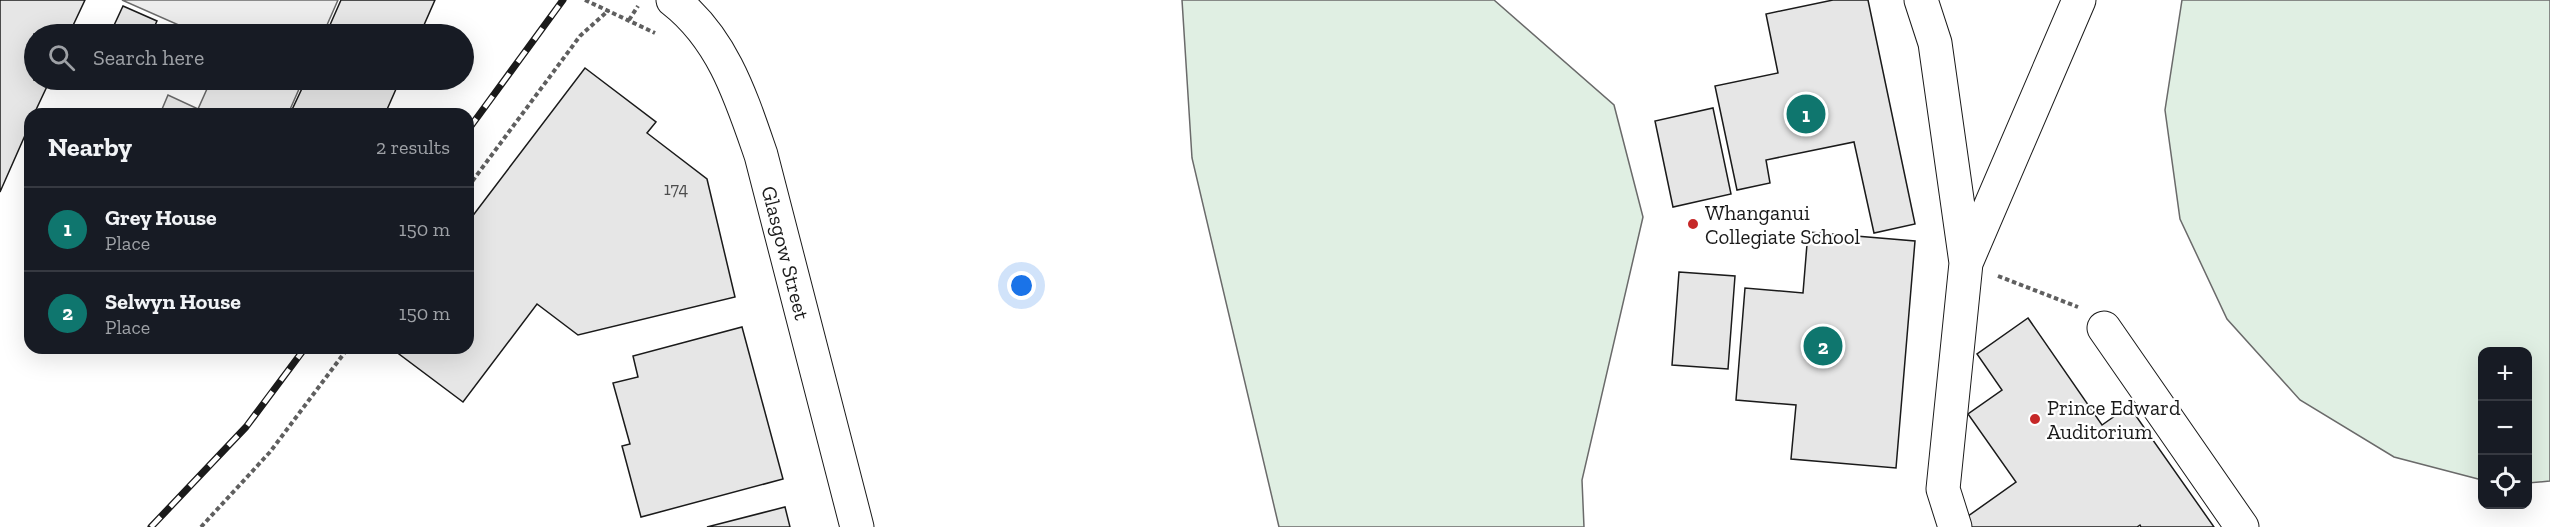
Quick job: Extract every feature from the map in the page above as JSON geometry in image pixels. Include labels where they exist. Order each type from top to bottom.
[{"type":"main road","name":"Glasgow Street","points":[[673,0],[691,14],[710,37],[734,77],[761,155],[857,527]]},
{"type":"main road","points":[[1921,0],[1935,43],[1966,263],[1943,489],[1955,527]]},
{"type":"main road","points":[[1966,263],[2079,0]]},
{"type":"main road","points":[[2104,328],[2242,527]]},
{"type":"path","points":[[585,0],[661,36]]},
{"type":"path","points":[[474,178],[580,36],[609,10]]},
{"type":"path","points":[[629,20],[634,12]]},
{"type":"path","points":[[1966,263],[2087,312],[2104,328]]},
{"type":"path","points":[[201,527],[270,452],[344,354]]},
{"type":"green space","points":[[1182,0],[1494,0],[1614,105],[1643,217],[1582,480],[1584,527],[1279,527],[1192,158]]},
{"type":"green space","points":[[2182,0],[2550,0],[2550,481],[2532,483],[2532,347],[2478,347],[2478,479],[2394,457],[2300,400],[2227,319],[2180,219],[2165,110]]},
{"type":"shaded area","points":[[122,0],[338,0],[327,24],[176,24]]},
{"type":"shaded area","points":[[207,90],[299,90],[291,108],[198,108]]},
{"type":"shaded area","points":[[168,95],[196,108],[163,108]]},
{"type":"building","points":[[0,0],[85,0],[74,24],[24,24],[24,90],[45,90],[37,108],[24,108],[24,138],[0,192]]},
{"type":"building","points":[[341,0],[435,0],[424,24],[330,24]]},
{"type":"building","points":[[1833,0],[1868,0],[1915,224],[1874,233],[1854,142],[1766,160],[1770,183],[1737,190],[1715,86],[1778,73],[1766,14]]},
{"type":"building","points":[[123,6],[157,21],[156,24],[115,24]]},
{"type":"building","points":[[585,68],[656,122],[647,133],[707,179],[735,297],[578,335],[537,304],[463,402],[399,354],[474,354],[474,214]]},
{"type":"building","points":[[301,90],[396,90],[388,108],[293,108]]},
{"type":"building","points":[[1713,108],[1731,194],[1673,207],[1655,121]]},
{"type":"building","points":[[1808,232],[1915,241],[1896,468],[1791,459],[1796,405],[1736,400],[1745,288],[1803,293]]},
{"type":"building","points":[[1679,272],[1735,276],[1728,369],[1672,365]]},
{"type":"building","name":"Prince Edward Auditorium","points":[[2028,318],[2102,425],[2129,406],[2214,527],[2141,527],[2140,525],[2137,527],[1970,527],[1964,519],[2016,482],[1968,414],[2002,390],[1977,354]]},
{"type":"building","points":[[742,327],[783,479],[641,517],[622,446],[630,444],[613,383],[638,377],[633,356]]},
{"type":"building","points":[[785,507],[790,527],[707,527]]},
{"type":"railway","points":[[474,122],[563,0]]},
{"type":"railway","points":[[151,527],[246,427],[301,354]]},
{"type":"place","name":"Grey House","points":[[1806,114]]},
{"type":"place","name":"Whanganui Collegiate School","points":[[1693,224]]},
{"type":"place","name":"Selwyn House","points":[[1823,346]]},
{"type":"place","name":"Prince Edward Auditorium","points":[[2035,419]]}]
